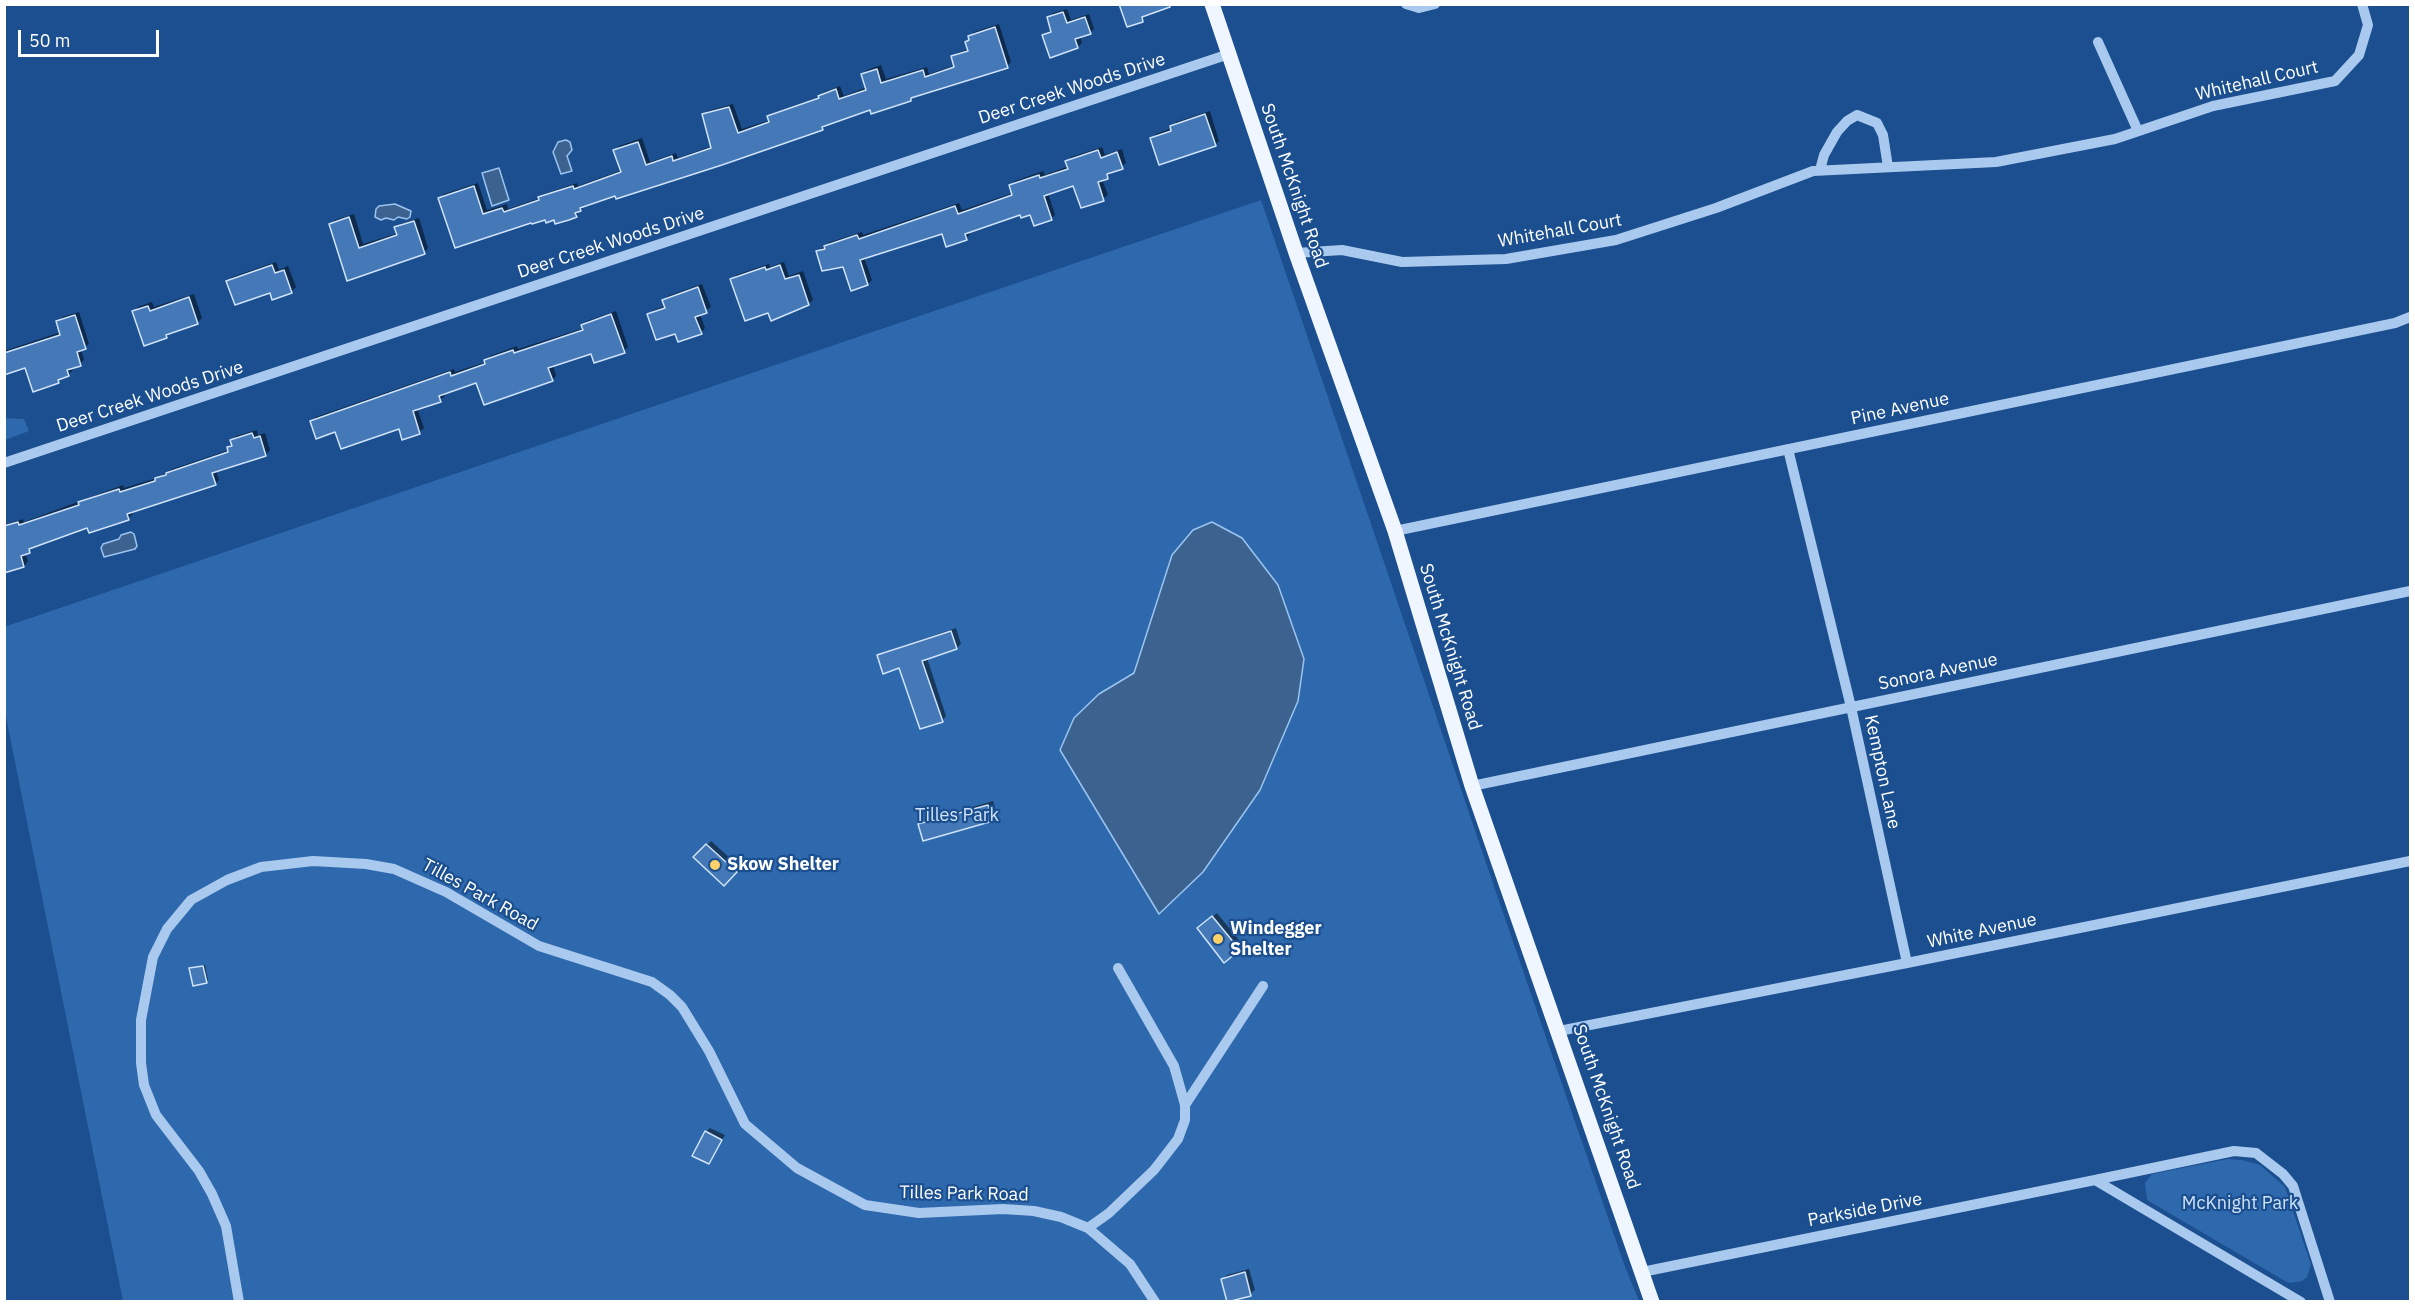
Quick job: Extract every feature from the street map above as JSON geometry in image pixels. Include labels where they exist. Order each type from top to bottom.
[{"type":"main road","name":"South McKnight Road","points":[[1212,4],[1296,253],[1395,531],[1472,786],[1652,1302]]},
{"type":"street","points":[[1406,4],[1419,8],[1435,4]]},
{"type":"street","name":"Whitehall Court","points":[[1296,253],[1342,250],[1402,262],[1506,259],[1616,240],[1716,208],[1813,171],[1996,162],[2115,139],[2213,106],[2335,81],[2359,55],[2368,25],[2362,4]]},
{"type":"street","points":[[2098,42],[2138,131]]},
{"type":"street","name":"Deer Creek Woods Drive","points":[[4,463],[1229,54]]},
{"type":"street","points":[[1820,170],[1824,155],[1837,132],[1847,121],[1857,115],[1877,123],[1883,135],[1888,167]]},
{"type":"street","name":"Pine Avenue","points":[[1395,531],[2395,323],[2410,317]]},
{"type":"street","name":"Kempton Lane","points":[[1788,449],[1851,707],[1907,963]]},
{"type":"street","name":"Sonora Avenue","points":[[1472,786],[2410,591]]},
{"type":"street","name":"Tilles Park Road","points":[[239,1302],[226,1226],[212,1194],[199,1171],[156,1115],[144,1085],[141,1063],[141,1020],[153,957],[167,929],[190,900],[227,879],[261,867],[313,861],[366,864],[394,869],[446,892],[539,946],[652,982],[682,1007],[709,1050],[746,1124],[797,1168],[866,1204],[919,1213],[1003,1209],[1034,1211],[1061,1217],[1088,1228],[1130,1264],[1155,1302]]},
{"type":"street","name":"White Avenue","points":[[1559,1031],[2410,861]]},
{"type":"street","points":[[1088,1228],[1109,1213],[1154,1170],[1178,1139],[1185,1120],[1185,1105],[1174,1066],[1118,968]]},
{"type":"street","points":[[1185,1105],[1263,986]]},
{"type":"street","name":"Parkside Drive","points":[[1642,1272],[2234,1151],[2256,1153],[2283,1174],[2293,1186],[2330,1302]]},
{"type":"street","points":[[2095,1180],[2301,1302]]},
{"type":"green space","name":"Tilles Park","points":[[1261,200],[1497,895],[1624,1264],[1639,1301],[123,1301],[5,712],[4,627]]},
{"type":"green space","points":[[4,418],[24,419],[29,431],[5,440]]},
{"type":"green space","name":"McKnight Park","points":[[2228,1159],[2260,1165],[2285,1187],[2311,1265],[2307,1277],[2302,1281],[2290,1283],[2285,1281],[2147,1200],[2145,1183],[2152,1174]]},
{"type":"shaded area","points":[[566,140],[570,142],[572,150],[567,156],[572,171],[561,174],[553,152],[558,142]]},
{"type":"shaded area","points":[[499,168],[509,200],[492,206],[482,173]]},
{"type":"shaded area","points":[[395,204],[411,211],[410,217],[381,220],[375,217],[379,206]]},
{"type":"shaded area","points":[[1212,522],[1242,538],[1278,585],[1304,659],[1298,701],[1260,790],[1203,872],[1159,914],[1060,750],[1074,718],[1099,694],[1134,673],[1172,555],[1193,530]]},
{"type":"shaded area","points":[[131,532],[134,534],[137,546],[135,549],[104,557],[101,548],[103,544]]},
{"type":"building","points":[[1119,4],[1169,4],[1170,7],[1142,17],[1143,22],[1127,27]]},
{"type":"building","points":[[1063,12],[1067,23],[1085,17],[1091,34],[1075,39],[1078,48],[1050,58],[1042,35],[1051,32],[1047,17]]},
{"type":"building","points":[[995,27],[1008,68],[911,98],[911,101],[871,114],[870,110],[822,127],[823,130],[722,165],[616,199],[615,196],[580,208],[581,211],[575,213],[577,217],[569,220],[555,224],[554,220],[546,223],[545,220],[531,223],[455,248],[438,198],[474,186],[483,214],[502,208],[504,212],[539,200],[538,197],[573,186],[574,189],[621,172],[613,150],[638,142],[646,165],[672,156],[673,161],[711,148],[702,114],[729,107],[738,133],[769,122],[767,116],[819,98],[818,96],[836,89],[839,99],[866,90],[861,74],[877,69],[881,83],[923,70],[925,77],[954,67],[951,56],[968,51],[965,42],[969,40],[968,36]]},
{"type":"building","points":[[1205,114],[1216,146],[1159,165],[1150,138],[1171,131],[1170,126]]},
{"type":"building","points":[[1098,150],[1101,158],[1117,152],[1123,169],[1107,174],[1108,179],[1098,182],[1104,201],[1081,208],[1073,186],[1044,196],[1052,220],[1034,226],[1030,215],[1021,218],[1020,215],[965,234],[967,240],[946,247],[942,234],[860,260],[868,285],[851,291],[843,267],[822,271],[816,251],[825,249],[824,246],[857,235],[859,239],[955,206],[958,214],[1012,195],[1009,185],[1068,169],[1065,161]]},
{"type":"building","points":[[349,217],[359,248],[397,235],[394,227],[414,221],[425,254],[347,281],[329,224]]},
{"type":"building","points":[[272,265],[275,273],[284,270],[292,293],[272,300],[270,293],[235,305],[226,281]]},
{"type":"building","points":[[780,265],[785,279],[799,275],[809,305],[771,321],[768,313],[745,321],[730,279],[765,267],[766,270]]},
{"type":"building","points":[[698,287],[707,313],[695,317],[702,334],[678,342],[675,334],[656,340],[647,314],[665,308],[662,300]]},
{"type":"building","points":[[189,297],[198,324],[166,335],[167,338],[144,346],[132,311],[148,306],[150,311]]},
{"type":"building","points":[[611,314],[625,353],[594,363],[591,354],[548,368],[553,381],[484,405],[476,383],[439,396],[441,402],[413,411],[420,434],[402,440],[399,429],[341,449],[335,432],[316,439],[310,421],[450,372],[451,376],[485,364],[484,360],[513,350],[514,353],[583,330],[581,325]]},
{"type":"building","points":[[75,315],[86,349],[77,352],[81,366],[67,370],[69,376],[58,380],[59,383],[33,392],[25,368],[4,375],[4,353],[60,335],[56,321]]},
{"type":"building","points":[[252,433],[254,438],[260,436],[266,456],[212,473],[216,485],[127,514],[129,520],[89,533],[87,528],[29,549],[30,553],[21,556],[24,567],[4,573],[4,526],[18,522],[19,525],[79,505],[78,502],[155,481],[155,478],[166,475],[166,473],[228,452],[227,447],[232,446],[230,440]]},
{"type":"building","points":[[951,631],[957,649],[922,661],[943,722],[920,729],[899,668],[883,674],[877,655]]},
{"type":"building","points":[[988,805],[993,821],[923,841],[918,824]]},
{"type":"building","name":"Skow Shelter","points":[[706,844],[737,872],[724,886],[693,857]]},
{"type":"building","name":"Windegger Shelter","points":[[1212,916],[1240,950],[1224,963],[1197,928]]},
{"type":"building","points":[[203,966],[207,983],[193,986],[189,968]]},
{"type":"building","points":[[705,1131],[722,1140],[709,1164],[692,1156]]},
{"type":"building","points":[[1245,1272],[1251,1296],[1227,1302],[1221,1279]]},
{"type":"place","name":"Skow Shelter","points":[[715,865]]},
{"type":"place","name":"Windegger Shelter","points":[[1218,939]]}]
